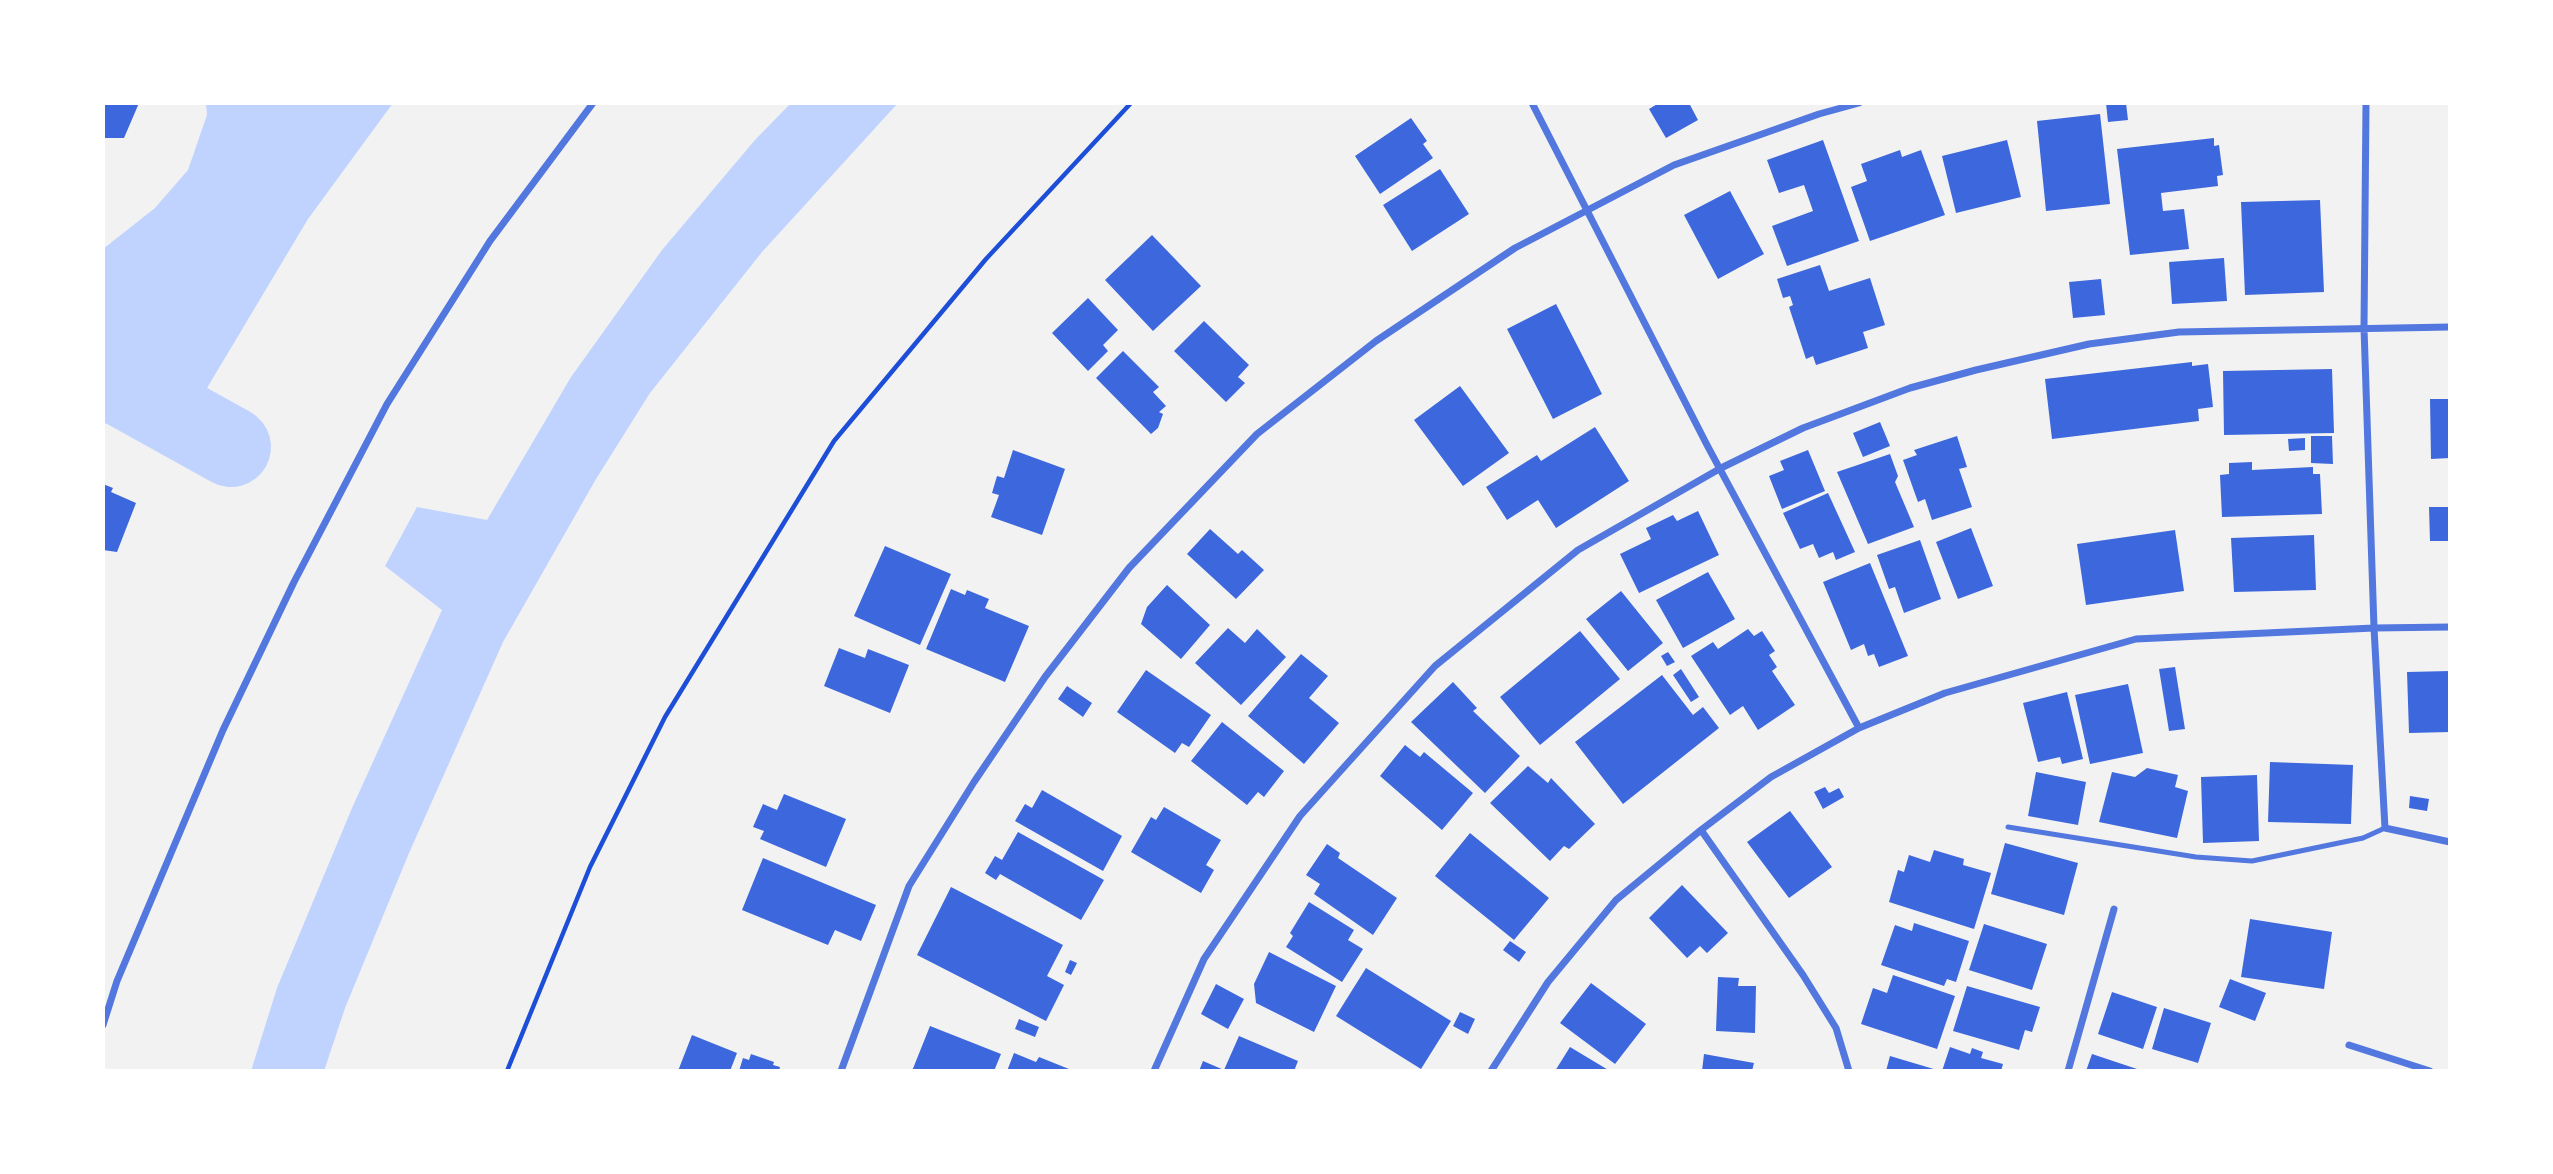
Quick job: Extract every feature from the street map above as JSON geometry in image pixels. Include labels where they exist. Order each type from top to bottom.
[{"type":"street","points":[[103,1025],[117,981],[223,730],[294,582],[387,404],[490,241],[593,103]]},
{"type":"street","points":[[1532,103],[1707,445],[1858,728]]},
{"type":"street","points":[[841,1071],[909,886],[974,782],[1045,677],[1129,568],[1257,434],[1376,341],[1515,248],[1674,164],[1859,103]]},
{"type":"street","points":[[2366,103],[2364,328],[2374,628],[2385,828],[2450,842]]},
{"type":"street","points":[[1154,1071],[1204,959],[1300,816],[1435,666],[1578,550],[1721,468],[1803,428],[1910,388],[2089,344],[2179,332],[2450,327]]},
{"type":"street","points":[[1491,1071],[1548,982],[1616,900],[1771,777],[1858,728],[1945,692],[2136,639],[2450,627]]},
{"type":"street","points":[[1701,830],[1803,975],[1836,1028],[1849,1071]]},
{"type":"street","points":[[2068,1071],[2114,909]]},
{"type":"street","points":[[2349,1045],[2430,1071]]},
{"type":"lane","points":[[2008,827],[2196,857],[2252,861],[2363,838],[2385,828]]},
{"type":"path","points":[[507,1071],[590,867],[665,717],[834,441],[986,259],[1131,103]]},
{"type":"water","points":[[206,103],[393,103],[308,219],[204,393],[215,405],[237,415],[211,469],[103,413],[103,249],[155,208],[188,170],[207,115]]},
{"type":"water","points":[[791,103],[898,103],[762,252],[650,393],[596,479],[503,642],[409,853],[345,1008],[324,1071],[251,1071],[277,988],[352,808],[442,610],[385,566],[417,507],[487,520],[571,377],[662,250],[755,140]]},
{"type":"building","points":[[103,103],[139,103],[124,138],[103,138]]},
{"type":"building","points":[[1659,103],[1689,103],[1698,120],[1666,138],[1649,109]]},
{"type":"building","points":[[2106,103],[2126,103],[2128,120],[2108,122]]},
{"type":"building","points":[[2100,114],[2110,204],[2046,211],[2037,121]]},
{"type":"building","points":[[1411,118],[1427,141],[1423,144],[1433,158],[1380,194],[1355,156]]},
{"type":"building","points":[[2214,138],[2214,146],[2219,145],[2223,175],[2217,176],[2218,186],[2161,193],[2163,211],[2184,209],[2189,249],[2130,255],[2117,149]]},
{"type":"building","points":[[1823,140],[1859,241],[1787,266],[1772,226],[1813,211],[1804,185],[1779,193],[1767,160]]},
{"type":"building","points":[[2007,140],[2021,197],[1956,213],[1942,156]]},
{"type":"building","points":[[1900,150],[1902,157],[1921,150],[1945,215],[1870,241],[1851,187],[1867,181],[1861,164]]},
{"type":"building","points":[[1440,169],[1469,214],[1412,251],[1383,205]]},
{"type":"building","points":[[1730,191],[1764,254],[1718,279],[1684,215]]},
{"type":"building","points":[[2320,200],[2324,292],[2245,295],[2241,202]]},
{"type":"building","points":[[1152,235],[1201,286],[1153,331],[1105,280]]},
{"type":"building","points":[[2224,258],[2227,301],[2172,304],[2169,262]]},
{"type":"building","points":[[1820,265],[1829,291],[1870,278],[1885,325],[1863,332],[1868,348],[1816,365],[1813,356],[1806,359],[1789,307],[1793,305],[1790,296],[1783,298],[1777,279]]},
{"type":"building","points":[[2101,279],[2105,315],[2073,318],[2069,282]]},
{"type":"building","points":[[1088,298],[1118,330],[1103,345],[1108,351],[1088,371],[1052,333]]},
{"type":"building","points":[[1556,304],[1602,394],[1553,419],[1507,329]]},
{"type":"building","points":[[1204,321],[1249,365],[1238,377],[1245,383],[1226,402],[1174,351]]},
{"type":"building","points":[[1123,351],[1159,387],[1153,392],[1166,406],[1159,412],[1163,414],[1158,428],[1151,434],[1096,378]]},
{"type":"building","points":[[2192,362],[2192,366],[2208,364],[2213,407],[2198,409],[2199,421],[2052,439],[2045,379]]},
{"type":"building","points":[[2332,369],[2334,433],[2224,435],[2223,371]]},
{"type":"building","points":[[1460,386],[1509,453],[1463,486],[1414,420]]},
{"type":"building","points":[[2430,399],[2450,399],[2450,458],[2431,459]]},
{"type":"building","points":[[1880,422],[1890,446],[1863,457],[1853,433]]},
{"type":"building","points":[[1595,427],[1629,481],[1556,528],[1538,500],[1507,520],[1486,487],[1537,455],[1541,461]]},
{"type":"building","points":[[1957,436],[1967,467],[1959,469],[1972,507],[1932,520],[1925,499],[1918,502],[1903,460],[1917,455],[1914,450]]},
{"type":"building","points":[[2311,436],[2332,436],[2333,464],[2311,463]]},
{"type":"building","points":[[2305,438],[2305,450],[2289,451],[2288,439]]},
{"type":"building","points":[[1013,450],[1065,469],[1042,535],[991,517],[999,495],[992,493],[997,476],[1004,478]]},
{"type":"building","points":[[1808,450],[1825,491],[1782,509],[1769,476],[1784,470],[1780,461]]},
{"type":"building","points":[[1890,454],[1898,476],[1895,482],[1914,527],[1868,544],[1837,472]]},
{"type":"building","points":[[2252,462],[2252,470],[2313,467],[2313,474],[2320,474],[2322,514],[2222,517],[2220,475],[2229,474],[2229,463]]},
{"type":"building","points":[[103,484],[113,488],[111,492],[136,503],[117,552],[103,550]]},
{"type":"building","points":[[1828,493],[1855,552],[1836,560],[1833,552],[1819,558],[1813,544],[1800,549],[1783,513]]},
{"type":"building","points":[[2429,507],[2450,507],[2450,541],[2430,541]]},
{"type":"building","points":[[1698,511],[1719,555],[1639,593],[1620,554],[1651,539],[1646,528],[1673,515],[1677,521]]},
{"type":"building","points":[[1971,528],[1993,586],[1958,599],[1936,542]]},
{"type":"building","points":[[1210,529],[1238,554],[1242,550],[1264,570],[1236,599],[1187,554]]},
{"type":"building","points":[[2175,530],[2184,591],[2086,605],[2077,544]]},
{"type":"building","points":[[2314,535],[2316,590],[2234,592],[2231,538]]},
{"type":"building","points":[[1920,540],[1941,599],[1904,613],[1895,587],[1889,589],[1877,555]]},
{"type":"building","points":[[885,546],[951,574],[920,645],[854,616]]},
{"type":"building","points":[[1870,563],[1908,656],[1879,667],[1874,654],[1868,656],[1864,644],[1851,650],[1823,582]]},
{"type":"building","points":[[1708,572],[1735,619],[1683,648],[1656,600]]},
{"type":"building","points":[[1167,585],[1210,625],[1181,659],[1141,624],[1147,607]]},
{"type":"building","points":[[951,589],[965,595],[967,590],[989,599],[985,608],[1029,626],[1005,682],[926,649]]},
{"type":"building","points":[[1621,591],[1663,643],[1628,671],[1586,619]]},
{"type":"building","points":[[1228,628],[1245,643],[1257,629],[1286,657],[1241,705],[1195,663]]},
{"type":"building","points":[[1748,629],[1754,636],[1762,631],[1775,651],[1769,655],[1777,667],[1772,671],[1795,705],[1758,730],[1743,706],[1730,715],[1691,656],[1713,642],[1718,649]]},
{"type":"building","points":[[1580,631],[1620,679],[1540,745],[1500,697]]},
{"type":"building","points":[[839,648],[865,658],[868,649],[909,665],[890,713],[824,686]]},
{"type":"building","points":[[1668,652],[1675,662],[1667,666],[1661,656]]},
{"type":"building","points":[[1301,654],[1328,676],[1309,698],[1339,723],[1304,764],[1248,716]]},
{"type":"building","points":[[2175,667],[2185,729],[2169,731],[2159,669]]},
{"type":"building","points":[[1681,669],[1699,697],[1691,702],[1673,675]]},
{"type":"building","points":[[1146,670],[1211,715],[1189,747],[1182,743],[1175,753],[1117,712]]},
{"type":"building","points":[[2450,671],[2450,732],[2409,733],[2407,672]]},
{"type":"building","points":[[1662,675],[1693,715],[1703,707],[1719,728],[1623,804],[1575,742]]},
{"type":"building","points":[[1453,682],[1477,708],[1473,711],[1520,756],[1485,793],[1411,722]]},
{"type":"building","points":[[2128,684],[2143,753],[2090,764],[2075,695]]},
{"type":"building","points":[[1067,686],[1092,703],[1083,717],[1058,699]]},
{"type":"building","points":[[2067,692],[2083,759],[2062,764],[2060,757],[2038,762],[2023,703]]},
{"type":"building","points":[[1222,722],[1284,771],[1264,797],[1258,792],[1247,805],[1191,761]]},
{"type":"building","points":[[1405,745],[1420,757],[1424,752],[1473,793],[1442,830],[1380,776]]},
{"type":"building","points":[[2270,762],[2353,765],[2351,824],[2268,822]]},
{"type":"building","points":[[1528,766],[1548,783],[1551,778],[1595,824],[1569,849],[1564,846],[1550,861],[1490,803]]},
{"type":"building","points":[[2147,768],[2178,775],[2175,787],[2188,791],[2177,838],[2099,822],[2112,772],[2135,777]]},
{"type":"building","points":[[2036,772],[2086,782],[2078,825],[2028,816]]},
{"type":"building","points":[[2257,775],[2259,841],[2203,843],[2201,777]]},
{"type":"building","points":[[1825,787],[1829,793],[1839,788],[1844,797],[1823,809],[1814,792]]},
{"type":"building","points":[[1042,790],[1122,836],[1103,871],[1015,821],[1025,804],[1032,808]]},
{"type":"building","points":[[784,794],[846,819],[826,867],[760,839],[764,831],[753,827],[763,804],[777,810]]},
{"type":"building","points":[[2410,796],[2429,799],[2427,811],[2409,808]]},
{"type":"building","points":[[1164,807],[1221,840],[1206,865],[1214,870],[1201,893],[1131,852],[1151,817],[1156,820]]},
{"type":"building","points":[[1790,811],[1832,867],[1789,898],[1747,842]]},
{"type":"building","points":[[1018,832],[1104,880],[1081,920],[1000,874],[996,880],[985,873],[995,856],[1002,860]]},
{"type":"building","points":[[1470,833],[1549,898],[1514,940],[1435,876]]},
{"type":"building","points":[[2005,843],[2078,863],[2064,915],[1991,894]]},
{"type":"building","points":[[1327,844],[1340,853],[1338,858],[1397,898],[1373,935],[1314,894],[1320,884],[1306,875]]},
{"type":"building","points":[[1934,850],[1964,859],[1963,865],[1991,873],[1974,929],[1889,902],[1898,870],[1904,872],[1909,855],[1930,862]]},
{"type":"building","points":[[763,858],[876,905],[861,941],[835,930],[828,945],[742,910]]},
{"type":"building","points":[[1682,885],[1728,933],[1707,953],[1700,946],[1687,958],[1649,918]]},
{"type":"building","points":[[951,887],[1063,945],[1047,976],[1064,985],[1046,1021],[917,955]]},
{"type":"building","points":[[1309,902],[1354,930],[1348,940],[1363,949],[1342,982],[1286,947],[1293,936],[1290,933]]},
{"type":"building","points":[[2250,919],[2332,932],[2324,989],[2241,977]]},
{"type":"building","points":[[1914,923],[1969,941],[1956,982],[1947,979],[1944,986],[1881,965],[1895,925],[1912,931]]},
{"type":"building","points":[[1984,924],[2047,944],[2032,990],[1969,970]]},
{"type":"building","points":[[1510,941],[1526,952],[1519,962],[1503,950]]},
{"type":"building","points":[[1269,952],[1336,986],[1314,1032],[1256,1003],[1254,984]]},
{"type":"building","points":[[1070,960],[1077,963],[1071,975],[1065,972]]},
{"type":"building","points":[[1366,968],[1451,1021],[1421,1069],[1336,1016]]},
{"type":"building","points":[[1893,975],[1955,996],[1937,1049],[1861,1024],[1873,988],[1887,993]]},
{"type":"building","points":[[1718,977],[1739,978],[1738,986],[1756,986],[1755,1033],[1716,1031]]},
{"type":"building","points":[[2230,979],[2266,993],[2255,1021],[2219,1007]]},
{"type":"building","points":[[1591,983],[1646,1024],[1615,1064],[1560,1023]]},
{"type":"building","points":[[1216,984],[1244,999],[1228,1029],[1201,1014]]},
{"type":"building","points":[[1967,986],[2040,1007],[2032,1032],[2025,1030],[2019,1050],[1953,1031]]},
{"type":"building","points":[[2112,992],[2157,1007],[2143,1049],[2098,1034]]},
{"type":"building","points":[[2164,1008],[2211,1023],[2198,1063],[2152,1049]]},
{"type":"building","points":[[1460,1012],[1475,1019],[1468,1034],[1453,1026]]},
{"type":"building","points":[[1019,1019],[1039,1027],[1035,1037],[1015,1029]]},
{"type":"building","points":[[930,1026],[1001,1054],[994,1071],[912,1071]]},
{"type":"building","points":[[692,1035],[737,1053],[730,1071],[678,1071]]},
{"type":"building","points":[[1239,1036],[1298,1061],[1294,1071],[1199,1071],[1203,1061],[1224,1070]]},
{"type":"building","points":[[1570,1047],[1610,1071],[1555,1071]]},
{"type":"building","points":[[1950,1047],[1970,1054],[1972,1048],[1983,1052],[1981,1058],[2003,1064],[2001,1071],[1942,1071]]},
{"type":"building","points":[[1014,1053],[1036,1062],[1039,1057],[1074,1071],[1007,1071]]},
{"type":"building","points":[[751,1054],[774,1062],[773,1065],[780,1067],[779,1071],[739,1071],[743,1058],[749,1060]]},
{"type":"building","points":[[1704,1054],[1754,1063],[1752,1071],[1702,1071]]},
{"type":"building","points":[[2092,1054],[2140,1070],[2140,1071],[2086,1071]]},
{"type":"building","points":[[1890,1056],[1937,1070],[1937,1071],[1886,1071]]},
{"type":"waterway","points":[[103,381],[123,387],[231,447]]}]
